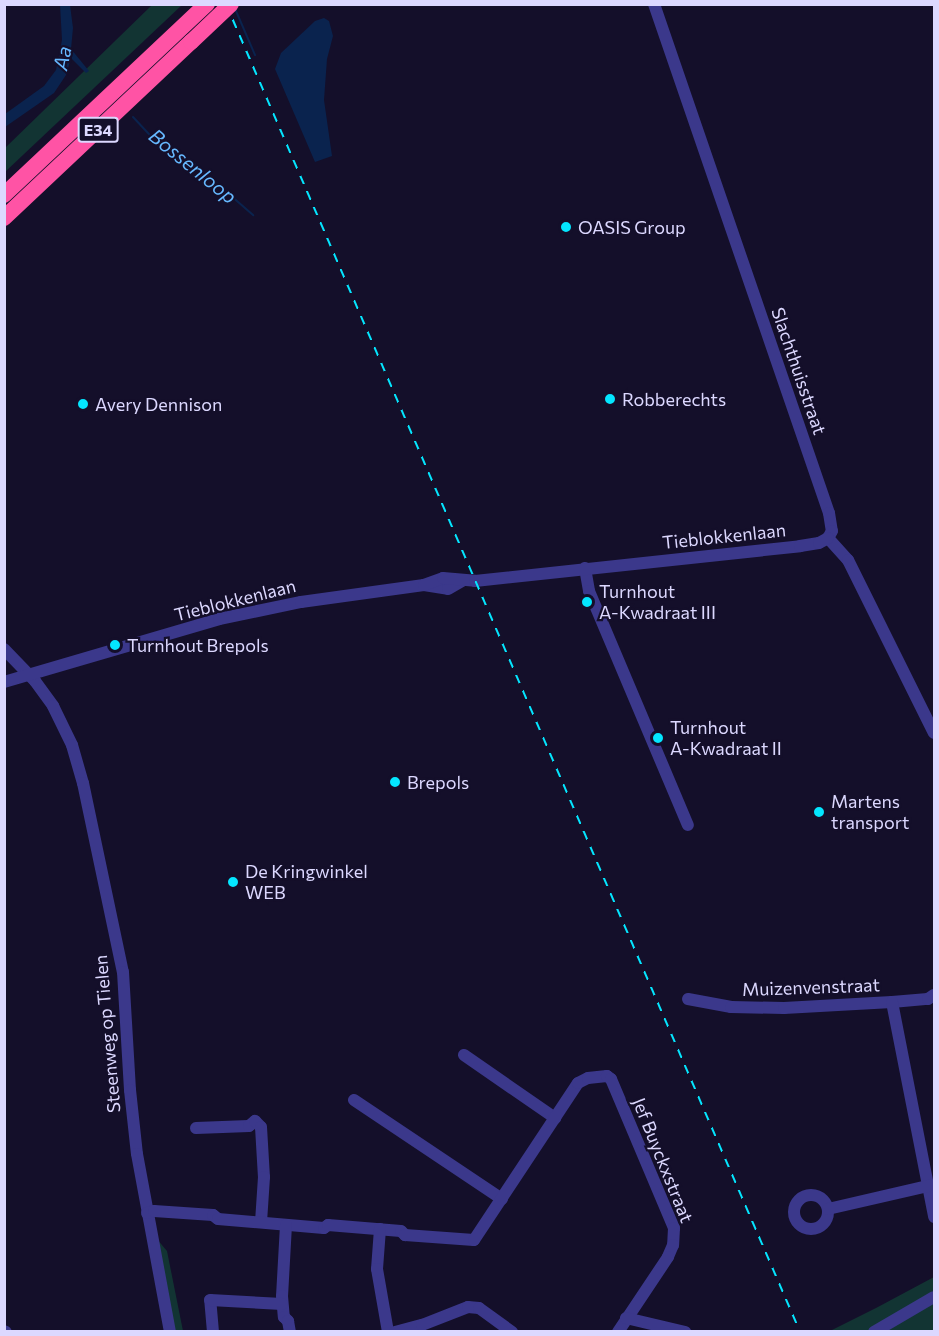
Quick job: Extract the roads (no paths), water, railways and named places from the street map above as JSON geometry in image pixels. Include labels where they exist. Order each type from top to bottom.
[{"type":"highway","name":"E34","points":[[4,195],[207,4]]},
{"type":"highway","name":"E34","points":[[4,218],[231,4]]},
{"type":"street","name":"Slachthuisstraat","points":[[654,4],[829,513],[832,531],[828,538]]},
{"type":"street","name":"Tieblokkenlaan","points":[[32,677],[46,678],[59,668],[219,619],[333,596],[424,585],[444,578],[462,581],[800,546],[819,543],[828,538]]},
{"type":"street","points":[[828,538],[848,560],[934,734]]},
{"type":"street","points":[[585,568],[589,591],[688,825]]},
{"type":"street","name":"Steenweg op Tielen","points":[[4,649],[32,677],[52,706],[72,745],[111,910],[123,972],[130,1090],[147,1213],[170,1332]]},
{"type":"street","points":[[4,682],[32,677]]},
{"type":"street","points":[[4,688],[32,677]]},
{"type":"street","name":"Muizenvenstraat","points":[[688,999],[731,1007],[784,1008],[928,999],[934,995]]},
{"type":"street","points":[[892,1002],[934,1217]]},
{"type":"street","points":[[464,1055],[555,1118]]},
{"type":"street","name":"Jef Buyckxstraat","points":[[147,1213],[154,1211],[213,1215],[218,1219],[324,1228],[328,1225],[380,1229],[401,1231],[405,1235],[474,1240],[581,1080],[607,1076],[611,1079],[674,1228],[673,1245],[668,1257],[618,1332]]},
{"type":"street","points":[[354,1100],[502,1199]]},
{"type":"street","points":[[196,1128],[249,1126],[255,1121],[261,1127],[264,1178],[261,1222]]},
{"type":"street","points":[[828,1209],[928,1186]]},
{"type":"street","points":[[286,1225],[282,1304],[290,1332]]},
{"type":"street","points":[[380,1229],[377,1269],[388,1332]]},
{"type":"street","points":[[874,1332],[934,1297]]},
{"type":"street","points":[[213,1332],[210,1300],[282,1304]]},
{"type":"street","points":[[395,1332],[422,1325],[468,1306],[479,1308],[512,1332]]},
{"type":"street","points":[[626,1318],[685,1332]]},
{"type":"water","name":"Aa","points":[[60,5],[70,5],[73,28],[71,49],[89,71],[86,73],[71,58],[66,75],[54,93],[5,127],[5,114],[44,86],[56,70],[62,40]]},
{"type":"water","points":[[324,18],[329,21],[333,36],[327,59],[324,100],[332,156],[315,162],[275,69],[281,53],[315,21]]},
{"type":"waterway","points":[[236,11],[255,55]]},
{"type":"waterway","name":"Bossenloop","points":[[133,117],[150,135],[190,160],[253,215]]},
{"type":"railway","points":[[226,4],[800,1332]]},
{"type":"place","name":"OASIS Group","points":[[566,227]]},
{"type":"place","name":"Robberechts","points":[[610,399]]},
{"type":"place","name":"Avery Dennison","points":[[83,404]]},
{"type":"place","name":"Turnhout A-Kwadraat III","points":[[587,602]]},
{"type":"place","name":"Turnhout Brepols","points":[[115,645]]},
{"type":"place","name":"Turnhout A-Kwadraat II","points":[[658,738]]},
{"type":"place","name":"Brepols","points":[[395,782]]},
{"type":"place","name":"Martens transport","points":[[819,812]]},
{"type":"place","name":"De Kringwinkel WEB","points":[[233,882]]}]
